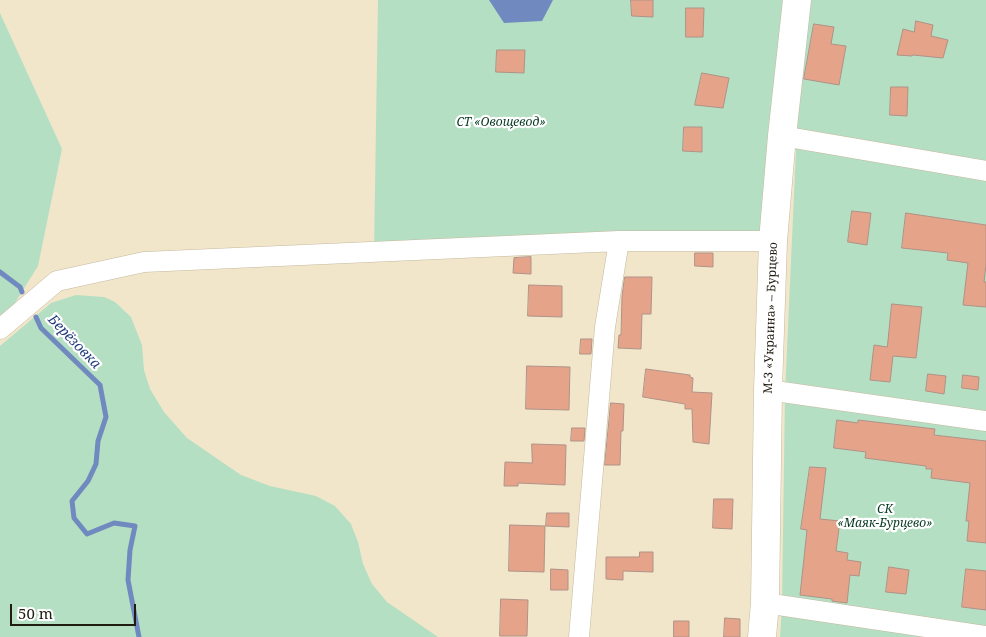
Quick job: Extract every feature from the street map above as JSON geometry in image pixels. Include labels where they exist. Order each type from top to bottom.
[{"type":"street","name":"М-3 «Украина» – Бурцево","points":[[762,637],[765,603],[768,390],[773,241],[797,0]]},
{"type":"street","points":[[782,136],[986,171]]},
{"type":"street","points":[[579,637],[605,327],[619,240]]},
{"type":"street","points":[[0,329],[57,281],[144,262],[619,240],[773,241]]},
{"type":"street","points":[[768,390],[986,421]]},
{"type":"street","points":[[765,603],[986,636]]},
{"type":"green space","points":[[378,0],[986,0],[986,637],[780,637],[785,393],[796,150],[781,148],[773,241],[374,251]]},
{"type":"green space","points":[[0,13],[62,149],[38,266],[13,306],[0,317]]},
{"type":"green space","points":[[76,295],[104,297],[115,302],[131,317],[142,345],[144,370],[150,389],[164,412],[187,438],[241,475],[270,486],[316,496],[335,506],[351,524],[358,542],[363,564],[372,584],[387,602],[438,637],[0,637],[0,346],[51,303]]},
{"type":"water","points":[[489,0],[553,0],[542,21],[504,23]]},
{"type":"building","points":[[631,0],[653,0],[653,17],[632,16]]},
{"type":"building","points":[[686,8],[704,8],[703,37],[686,37]]},
{"type":"building","points":[[916,21],[933,25],[931,36],[948,40],[943,58],[897,55],[903,29],[914,32]]},
{"type":"building","points":[[814,24],[834,27],[831,44],[846,46],[839,85],[804,79]]},
{"type":"building","points":[[497,50],[525,50],[524,73],[496,72]]},
{"type":"building","points":[[702,73],[729,78],[723,108],[695,105]]},
{"type":"building","points":[[891,87],[908,87],[907,116],[890,115]]},
{"type":"building","points":[[684,127],[702,127],[702,152],[683,151]]},
{"type":"building","points":[[852,211],[871,213],[867,245],[848,242]]},
{"type":"building","points":[[906,213],[986,225],[984,282],[986,282],[986,307],[963,305],[968,263],[947,260],[948,253],[902,248]]},
{"type":"building","points":[[695,253],[713,253],[713,267],[695,266]]},
{"type":"building","points":[[531,257],[531,274],[513,273],[514,258]]},
{"type":"building","points":[[625,277],[652,277],[651,314],[642,314],[641,349],[618,348],[619,335],[621,335],[622,297]]},
{"type":"building","points":[[529,285],[562,286],[562,317],[528,316]]},
{"type":"building","points":[[892,304],[922,307],[916,358],[893,356],[890,382],[870,380],[874,345],[887,347]]},
{"type":"building","points":[[581,339],[592,339],[591,354],[580,354]]},
{"type":"building","points":[[527,366],[570,367],[569,410],[526,409]]},
{"type":"building","points":[[646,369],[690,375],[693,378],[692,392],[712,393],[709,444],[693,442],[692,409],[685,409],[685,404],[643,397]]},
{"type":"building","points":[[928,374],[946,376],[944,394],[926,391]]},
{"type":"building","points":[[963,375],[979,377],[978,390],[962,388]]},
{"type":"building","points":[[611,403],[624,404],[620,465],[605,465]]},
{"type":"building","points":[[837,420],[858,423],[858,420],[935,429],[934,435],[986,441],[986,543],[967,541],[969,521],[966,521],[970,483],[931,478],[932,469],[926,469],[926,466],[865,458],[866,452],[834,448]]},
{"type":"building","points":[[572,428],[585,428],[584,441],[571,441]]},
{"type":"building","points":[[532,444],[566,445],[565,485],[518,483],[518,486],[504,486],[505,462],[532,463]]},
{"type":"building","points":[[810,467],[826,468],[820,519],[840,521],[836,551],[848,553],[847,560],[861,562],[859,576],[850,575],[847,603],[800,595],[807,530],[801,529]]},
{"type":"building","points":[[714,499],[733,499],[732,529],[713,528]]},
{"type":"building","points":[[547,513],[569,513],[569,527],[546,526]]},
{"type":"building","points":[[510,525],[545,526],[544,572],[509,571]]},
{"type":"building","points":[[640,552],[653,552],[653,572],[623,571],[623,580],[606,579],[606,557],[639,557]]},
{"type":"building","points":[[889,567],[909,570],[906,594],[886,592]]},
{"type":"building","points":[[551,569],[568,570],[568,590],[551,590]]},
{"type":"building","points":[[966,569],[986,571],[986,610],[962,607]]},
{"type":"building","points":[[501,599],[528,600],[527,636],[500,636]]},
{"type":"building","points":[[725,618],[740,619],[740,637],[724,637]]},
{"type":"building","points":[[674,621],[689,621],[689,637],[674,637]]},
{"type":"waterway","name":"Берёзовка","points":[[0,272],[20,287],[22,292]]},
{"type":"waterway","name":"Берёзовка","points":[[36,317],[41,328],[100,385],[106,417],[98,441],[96,464],[88,481],[72,501],[74,518],[87,534],[114,523],[135,526],[130,550],[128,580],[139,637]]},
{"type":"park label","name":"СТ «Овощевод»","points":[[501,123]]},
{"type":"park label","name":"СК «Маяк-Бурцево»","points":[[885,517]]}]
